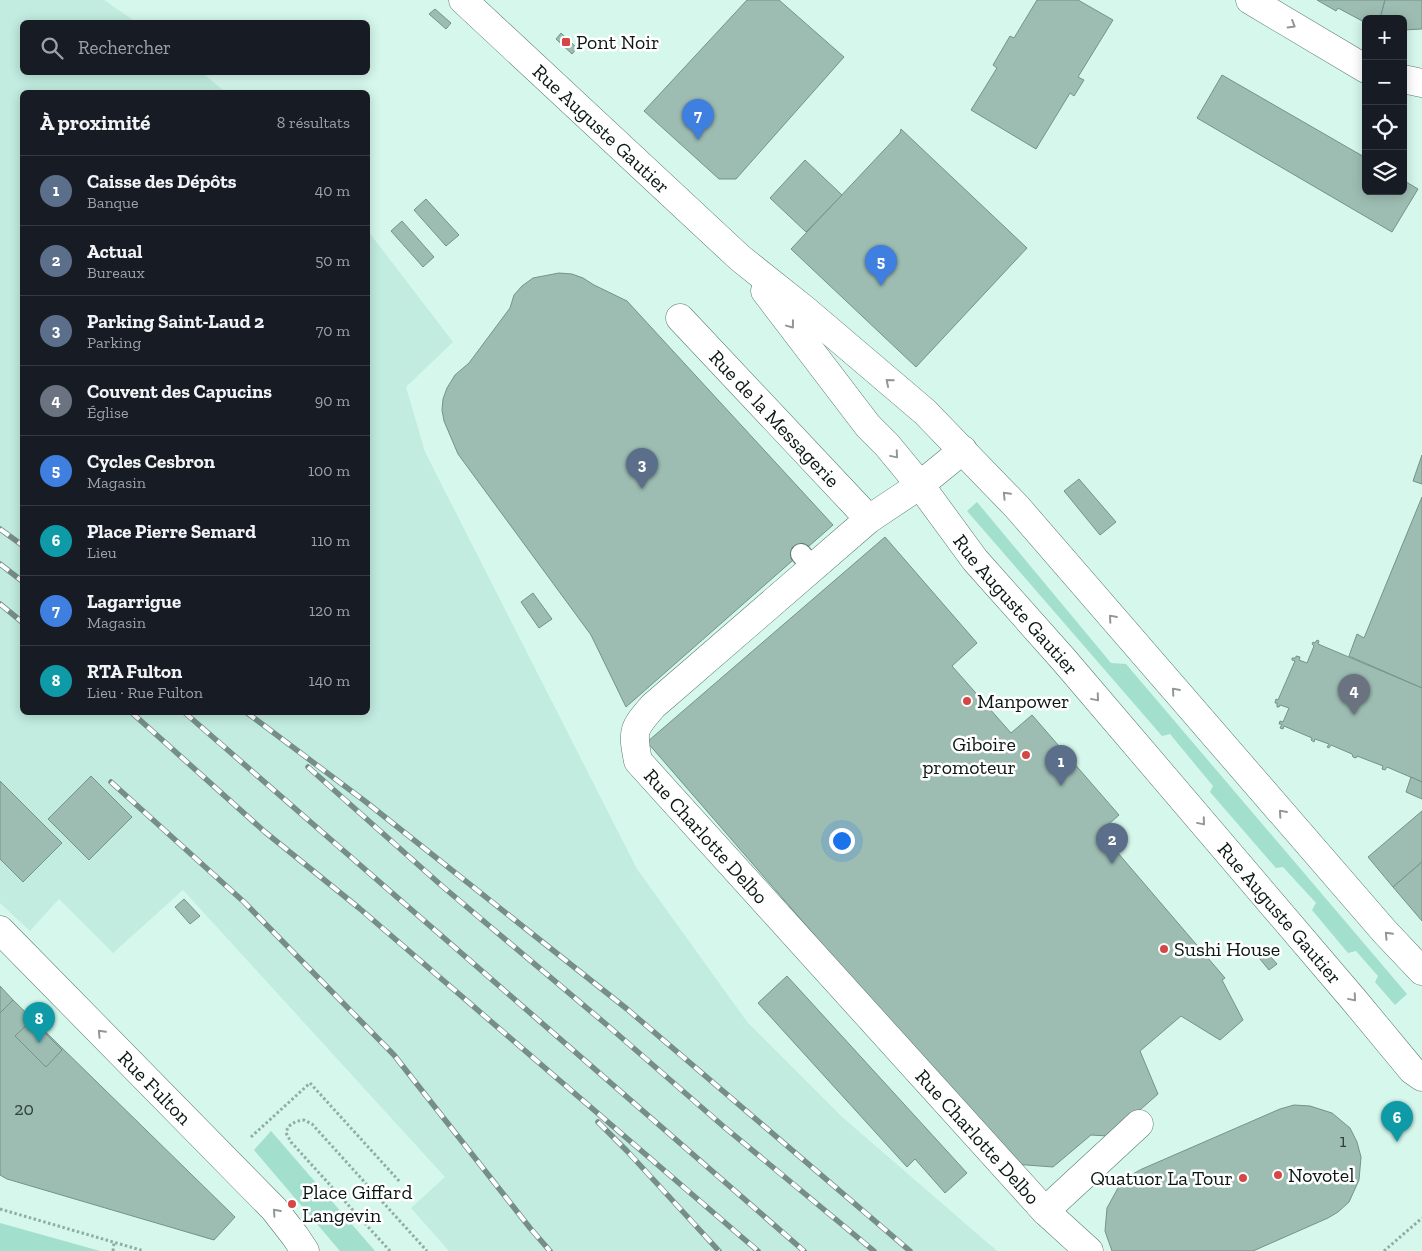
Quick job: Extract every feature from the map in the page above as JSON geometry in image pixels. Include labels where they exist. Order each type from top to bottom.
[{"type":"street","name":"Rue Auguste Gautier","points":[[463,0],[740,258],[804,309],[918,406],[963,450],[1017,507],[1373,918],[1422,971]]},
{"type":"street","points":[[1250,0],[1362,68]]},
{"type":"street","points":[[1407,80],[1422,83]]},
{"type":"street","name":"Rue Auguste Gautier","points":[[740,258],[868,426],[887,445],[920,486],[975,560],[1090,690],[1412,1070],[1422,1077]]},
{"type":"street","name":"Rue de la Messagerie","points":[[680,318],[870,519]]},
{"type":"street","name":"Rue Charlotte Delbo","points":[[963,450],[920,486],[807,561],[671,679],[654,706],[636,726],[634,742],[638,761],[1045,1211],[1089,1251]]},
{"type":"street","name":"Rue Fulton","points":[[0,930],[274,1209],[305,1251]]},
{"type":"street","name":"Rue Charlotte Delbo","points":[[1045,1211],[1139,1124]]},
{"type":"path","points":[[227,1160],[310,1083],[400,1182]]},
{"type":"path","points":[[390,1251],[291,1142],[286,1133],[291,1124],[304,1120],[312,1124],[427,1251]]},
{"type":"path","points":[[0,1209],[144,1251]]},
{"type":"path","points":[[1384,1251],[1422,1218]]},
{"type":"path","points":[[113,1251],[114,1242]]},
{"type":"shaded area","points":[[0,0],[104,0],[133,20],[20,20],[20,75],[205,75],[223,90],[20,90],[20,715],[370,715],[370,234],[453,342],[406,387],[425,452],[637,869],[748,1023],[841,1116],[997,1251],[449,1251],[411,1208],[445,1177],[183,890],[113,953],[59,899],[30,931],[0,903]]},
{"type":"shaded area","points":[[977,502],[1111,663],[1126,664],[1407,994],[1395,1005],[1375,982],[1378,976],[1356,951],[1348,953],[1312,910],[1316,903],[1283,867],[1276,868],[1210,792],[1213,786],[1170,734],[1162,736],[967,511]]},
{"type":"shaded area","points":[[271,1131],[375,1251],[340,1251],[254,1150]]},
{"type":"shaded area","points":[[0,1223],[100,1251],[0,1251]]},
{"type":"building","points":[[747,0],[779,0],[844,57],[736,179],[719,179],[644,111]]},
{"type":"building","points":[[1037,0],[1078,0],[1113,20],[1078,77],[1084,80],[1074,96],[1070,93],[1036,149],[971,110],[997,68],[993,65],[1010,36],[1014,38]]},
{"type":"building","points":[[1317,0],[1385,0],[1381,15],[1362,15],[1362,21],[1338,8],[1336,11]]},
{"type":"building","points":[[1385,0],[1422,0],[1422,29],[1407,30],[1407,15],[1381,15]]},
{"type":"building","points":[[435,9],[451,23],[446,29],[429,14]]},
{"type":"building","points":[[561,33],[577,48],[572,54],[556,39]]},
{"type":"building","points":[[1222,75],[1362,156],[1362,195],[1407,195],[1407,182],[1418,189],[1392,232],[1197,118]]},
{"type":"building","points":[[901,129],[1027,248],[916,367],[791,249],[900,133]]},
{"type":"building","points":[[805,160],[842,195],[806,232],[770,198]]},
{"type":"building","points":[[426,199],[459,235],[446,246],[414,210]]},
{"type":"building","points":[[402,221],[434,257],[423,267],[391,231]]},
{"type":"building","points":[[559,273],[572,274],[583,278],[627,301],[833,525],[626,707],[591,635],[458,454],[444,421],[442,410],[447,388],[455,375],[469,363],[510,308],[514,295],[533,278]]},
{"type":"building","points":[[1422,455],[1422,484],[1413,481]]},
{"type":"building","points":[[1079,479],[1116,522],[1100,535],[1064,491]]},
{"type":"building","points":[[1422,497],[1422,688],[1349,656],[1357,634],[1364,638]]},
{"type":"building","points":[[885,537],[977,643],[952,666],[1011,733],[1032,715],[1119,815],[1100,832],[1225,978],[1222,980],[1243,1020],[1220,1040],[1181,1016],[1140,1051],[1158,1094],[1114,1133],[1108,1136],[1091,1135],[1053,1167],[1013,1164],[647,742]]},
{"type":"building","points":[[533,593],[552,619],[539,628],[521,602]]},
{"type":"building","points":[[1317,640],[1319,641],[1318,644],[1422,688],[1422,782],[1387,767],[1385,770],[1382,769],[1383,766],[1357,756],[1356,758],[1353,757],[1352,754],[1331,745],[1329,748],[1327,747],[1329,744],[1315,739],[1314,742],[1311,740],[1312,738],[1284,726],[1283,729],[1280,728],[1282,724],[1279,724],[1280,721],[1283,722],[1289,708],[1280,705],[1277,707],[1277,703],[1275,703],[1295,661],[1292,658],[1300,657],[1299,660],[1307,663],[1314,646],[1312,644]]},
{"type":"building","points":[[91,776],[132,817],[89,860],[48,819]]},
{"type":"building","points":[[1411,777],[1422,782],[1422,799],[1406,792]]},
{"type":"building","points":[[0,781],[62,843],[23,882],[0,859]]},
{"type":"building","points":[[1422,811],[1422,862],[1393,887],[1368,857]]},
{"type":"building","points":[[1422,862],[1422,921],[1393,887]]},
{"type":"building","points":[[184,899],[200,916],[190,924],[175,907]]},
{"type":"building","points":[[1262,947],[1277,964],[1269,970],[1255,953]]},
{"type":"building","points":[[787,976],[967,1173],[945,1193],[915,1159],[907,1167],[758,1003]]},
{"type":"building","points":[[0,986],[13,1000],[0,1013]]},
{"type":"building","points":[[13,1000],[235,1217],[214,1240],[7,1179],[0,1175],[0,1013]]},
{"type":"building","points":[[32,1020],[62,1050],[46,1067],[15,1036]]},
{"type":"building","name":"Quatuor La Tour","points":[[1294,1105],[1310,1106],[1332,1113],[1350,1128],[1357,1142],[1361,1157],[1359,1180],[1349,1202],[1338,1212],[1253,1251],[1112,1251],[1105,1231],[1107,1208],[1118,1188],[1129,1176],[1280,1109]]},
{"type":"railway","points":[[0,529],[20,544]]},
{"type":"railway","points":[[0,564],[20,579]]},
{"type":"railway","points":[[0,604],[20,620]]},
{"type":"railway","points":[[134,715],[265,832],[359,908],[758,1251]]},
{"type":"railway","points":[[187,715],[804,1251]]},
{"type":"railway","points":[[250,715],[366,802],[627,1009],[910,1251]]},
{"type":"railway","points":[[308,767],[442,886],[723,1126],[874,1251]]},
{"type":"railway","points":[[111,782],[244,902],[394,1055],[550,1251]]},
{"type":"railway","points":[[598,1122],[719,1251]]},
{"type":"place","name":"Pont Noir","points":[[566,42]]},
{"type":"place","name":"Lagarrigue","points":[[698,140]]},
{"type":"place","name":"Cycles Cesbron","points":[[881,286]]},
{"type":"place","name":"Parking Saint-Laud 2","points":[[642,489]]},
{"type":"place","name":"Manpower","points":[[967,701]]},
{"type":"place","name":"Couvent des Capucins","points":[[1354,715]]},
{"type":"place","name":"Giboire promoteur","points":[[1026,755]]},
{"type":"place","name":"Caisse des Dépôts","points":[[1061,786]]},
{"type":"place","name":"Actual","points":[[1112,864]]},
{"type":"place","name":"Sushi House","points":[[1164,949]]},
{"type":"place","name":"RTA Fulton","points":[[39,1043]]},
{"type":"place","name":"Place Pierre Semard","points":[[1397,1142]]},
{"type":"place","name":"Novotel","points":[[1278,1175]]},
{"type":"place","name":"Quatuor La Tour","points":[[1243,1178]]},
{"type":"place","name":"Place Giffard Langevin","points":[[292,1204]]}]
